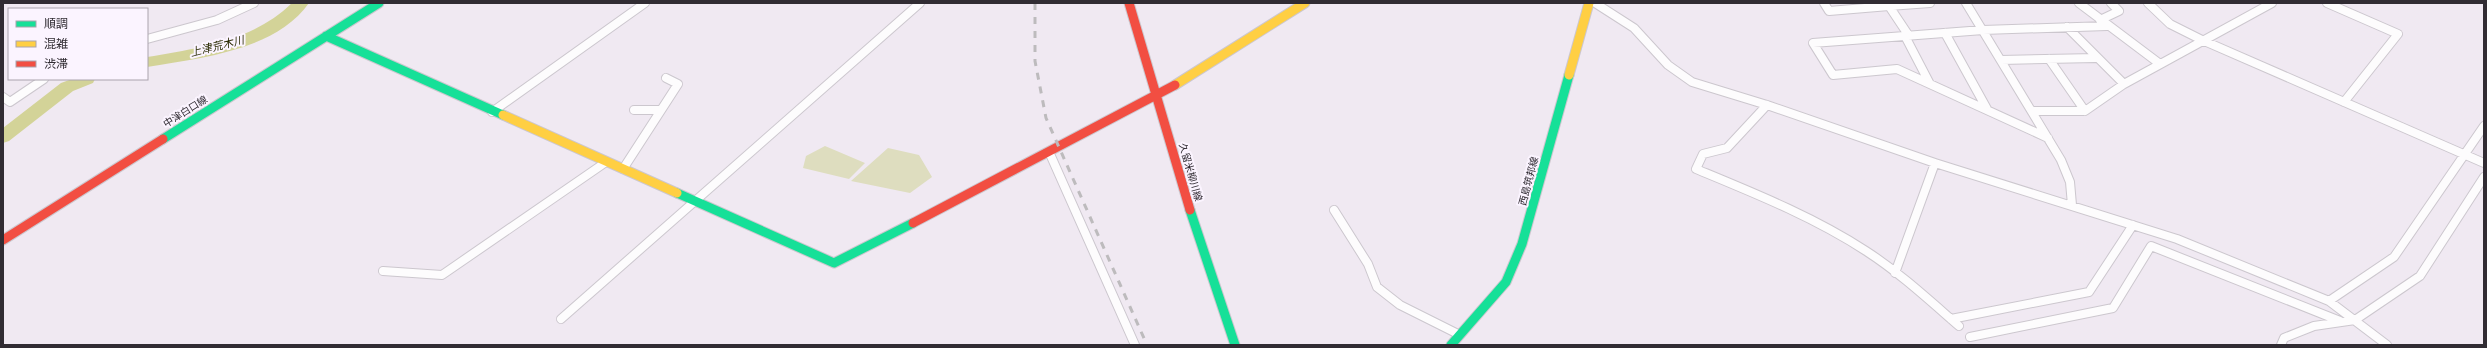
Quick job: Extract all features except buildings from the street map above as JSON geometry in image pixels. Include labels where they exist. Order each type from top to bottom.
[{"type":"main road","name":"中津白口線","points":[[3,240],[379,3]]},
{"type":"main road","name":"久留米柳川線","points":[[1130,3],[1200,244],[1235,345]]},
{"type":"main road","points":[[326,36],[492,112],[834,263],[1050,154],[1158,96],[1305,3]]},
{"type":"main road","name":"西島筑邦線","points":[[1450,345],[1506,282],[1522,244],[1589,3]]},
{"type":"street","points":[[148,39],[217,20],[254,3]]},
{"type":"street","points":[[492,112],[645,3]]},
{"type":"street","points":[[561,319],[920,3]]},
{"type":"street","points":[[1595,3],[1633,28],[1682,78],[1767,105],[1935,163],[2177,239],[2329,301],[2387,345]]},
{"type":"street","points":[[1824,3],[1829,11],[1935,3]]},
{"type":"street","points":[[1966,3],[2061,160],[2070,182],[2072,205]]},
{"type":"street","points":[[2078,3],[2160,64]]},
{"type":"street","points":[[2100,20],[2119,11],[2111,3]]},
{"type":"street","points":[[2148,3],[2170,24],[2202,40],[2484,163]]},
{"type":"street","points":[[2032,111],[2085,110],[2124,84],[2272,3]]},
{"type":"street","points":[[2328,3],[2398,34],[2344,102]]},
{"type":"street","points":[[1889,6],[1907,36],[1930,84]]},
{"type":"street","points":[[2048,138],[1897,69],[1833,75],[1813,43],[1983,30],[2107,26]]},
{"type":"street","points":[[2067,27],[2096,58],[2124,84]]},
{"type":"street","points":[[1945,33],[1987,109]]},
{"type":"street","points":[[2001,60],[2096,58]]},
{"type":"street","points":[[2049,59],[2085,110]]},
{"type":"street","points":[[623,169],[678,84],[666,78]]},
{"type":"street","points":[[3,98],[10,102],[43,80]]},
{"type":"street","points":[[1767,105],[1727,148],[1703,154],[1696,169],[1767,199],[1852,242],[1895,273],[1959,326]]},
{"type":"street","points":[[634,110],[661,110]]},
{"type":"street","points":[[2329,301],[2394,257],[2484,126]]},
{"type":"street","points":[[1050,154],[1135,345]]},
{"type":"street","points":[[383,271],[442,275],[606,162]]},
{"type":"street","points":[[1895,273],[1935,163]]},
{"type":"street","points":[[2281,345],[2284,338],[2314,326],[2340,321],[2356,320],[2420,276],[2484,177]]},
{"type":"street","points":[[1334,210],[1368,264],[1377,287],[1400,305],[1460,335]]},
{"type":"street","points":[[1951,319],[2089,292],[2133,225]]},
{"type":"street","points":[[1970,337],[2114,308],[2151,246],[2340,321]]},
{"type":"green space","points":[[825,146],[865,163],[849,179],[803,168],[806,156]]},
{"type":"green space","points":[[888,148],[919,155],[932,177],[910,193],[851,181]]},
{"type":"waterway","name":"上津荒木川","points":[[148,62],[218,48],[255,36],[270,29],[283,20],[301,3]]},
{"type":"waterway","name":"上津荒木川","points":[[3,137],[67,87],[84,80]]},
{"type":"railway","points":[[1035,3],[1035,61],[1046,118],[1147,345]]},
{"type":"traffic: fast","points":[[163,139],[379,3]]},
{"type":"traffic: fast","points":[[326,36],[503,115]]},
{"type":"traffic: fast","points":[[1451,345],[1506,282],[1522,244],[1569,75]]},
{"type":"traffic: fast","points":[[677,193],[834,263],[913,223]]},
{"type":"traffic: fast","points":[[1190,210],[1235,345]]},
{"type":"traffic: slow","points":[[1175,85],[1305,3]]},
{"type":"traffic: slow","points":[[1569,75],[1589,3]]},
{"type":"traffic: slow","points":[[503,115],[677,193]]},
{"type":"traffic: jam","points":[[1129,3],[1190,210]]},
{"type":"traffic: jam","points":[[913,223],[1175,85]]},
{"type":"traffic: jam","points":[[3,240],[163,139]]}]
